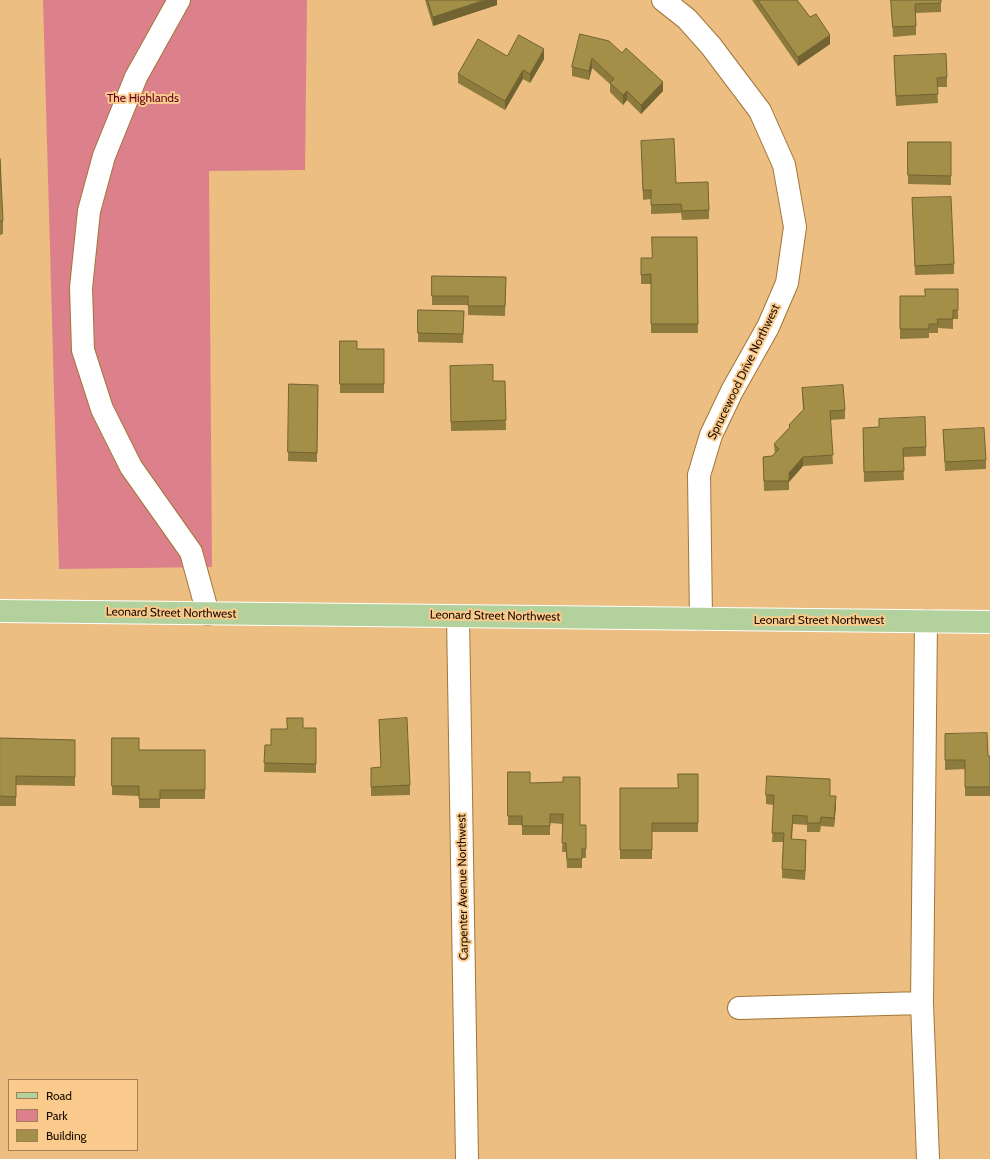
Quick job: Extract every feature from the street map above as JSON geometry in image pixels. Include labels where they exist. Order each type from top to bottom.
[{"type":"main road","name":"Leonard Street Northwest","points":[[0,611],[990,622]]},
{"type":"street","points":[[179,0],[136,77],[102,163],[89,212],[81,288],[83,350],[102,409],[130,467],[191,552],[208,614]]},
{"type":"street","name":"Sprucewood Drive Northwest","points":[[664,0],[687,19],[711,46],[760,111],[784,166],[795,227],[787,283],[768,327],[732,391],[711,435],[699,475],[701,619]]},
{"type":"street","name":"Carpenter Avenue Northwest","points":[[458,616],[467,1159]]},
{"type":"street","points":[[926,621],[922,1003],[928,1159]]},
{"type":"street","points":[[740,1008],[922,1003]]},
{"type":"green space","name":"The Highlands","points":[[43,0],[307,0],[305,170],[209,171],[212,567],[59,569]]},
{"type":"building","points":[[428,0],[485,0],[433,17]]},
{"type":"building","points":[[758,0],[797,0],[810,17],[816,14],[830,35],[798,57]]},
{"type":"building","points":[[891,0],[941,0],[941,3],[915,4],[916,26],[893,27]]},
{"type":"building","points":[[580,34],[609,41],[622,53],[626,48],[663,82],[641,105],[627,91],[623,95],[610,83],[614,79],[592,58],[589,71],[572,67]]},
{"type":"building","points":[[519,35],[544,49],[530,74],[523,70],[505,101],[458,74],[478,39],[507,56]]},
{"type":"building","points":[[946,54],[947,77],[937,78],[938,94],[896,96],[894,56]]},
{"type":"building","points":[[674,139],[676,183],[708,182],[709,210],[682,211],[681,204],[651,205],[651,190],[643,190],[641,141]]},
{"type":"building","points":[[908,142],[951,142],[951,176],[908,175]]},
{"type":"building","points":[[0,159],[3,221],[0,221]]},
{"type":"building","points":[[951,197],[954,264],[915,266],[912,198]]},
{"type":"building","points":[[652,237],[697,237],[698,324],[651,324],[651,274],[641,275],[641,258],[652,258]]},
{"type":"building","points":[[432,276],[506,277],[505,306],[468,306],[468,296],[432,296]]},
{"type":"building","points":[[925,289],[958,289],[958,310],[953,310],[953,319],[937,319],[938,324],[929,324],[929,329],[900,329],[900,296],[925,296]]},
{"type":"building","points":[[418,310],[464,311],[463,334],[418,333]]},
{"type":"building","points":[[340,341],[357,341],[357,349],[384,349],[384,384],[340,384]]},
{"type":"building","points":[[493,365],[493,381],[505,381],[506,420],[451,422],[450,366]]},
{"type":"building","points":[[289,384],[318,385],[317,453],[288,452]]},
{"type":"building","points":[[843,385],[845,410],[830,411],[833,455],[803,457],[789,473],[789,481],[764,481],[763,457],[772,456],[779,449],[774,444],[804,409],[802,388]]},
{"type":"building","points":[[925,417],[926,447],[903,448],[904,471],[864,472],[863,428],[879,427],[879,419]]},
{"type":"building","points":[[984,428],[986,460],[945,462],[943,430]]},
{"type":"building","points":[[287,718],[303,718],[303,728],[316,728],[316,764],[264,763],[265,745],[271,745],[271,729],[287,729]]},
{"type":"building","points":[[407,718],[410,785],[371,787],[371,768],[381,767],[379,720]]},
{"type":"building","points":[[987,733],[988,756],[990,756],[990,787],[965,787],[965,760],[945,760],[945,734]]},
{"type":"building","points":[[0,738],[75,740],[75,777],[16,776],[16,797],[0,796]]},
{"type":"building","points":[[112,738],[139,738],[139,750],[205,750],[205,790],[160,790],[160,799],[139,799],[139,786],[112,786]]},
{"type":"building","points":[[508,772],[530,772],[530,783],[563,782],[563,777],[580,777],[580,825],[586,825],[586,849],[582,849],[582,859],[567,859],[566,843],[562,843],[563,814],[550,814],[550,826],[522,826],[522,816],[508,816]]},
{"type":"building","points":[[678,774],[698,774],[698,823],[652,823],[652,850],[620,850],[620,788],[678,788]]},
{"type":"building","points":[[767,776],[830,779],[830,796],[836,796],[834,818],[821,817],[820,823],[807,823],[807,816],[793,815],[791,839],[806,840],[805,871],[782,869],[784,833],[772,833],[774,795],[766,795]]}]
